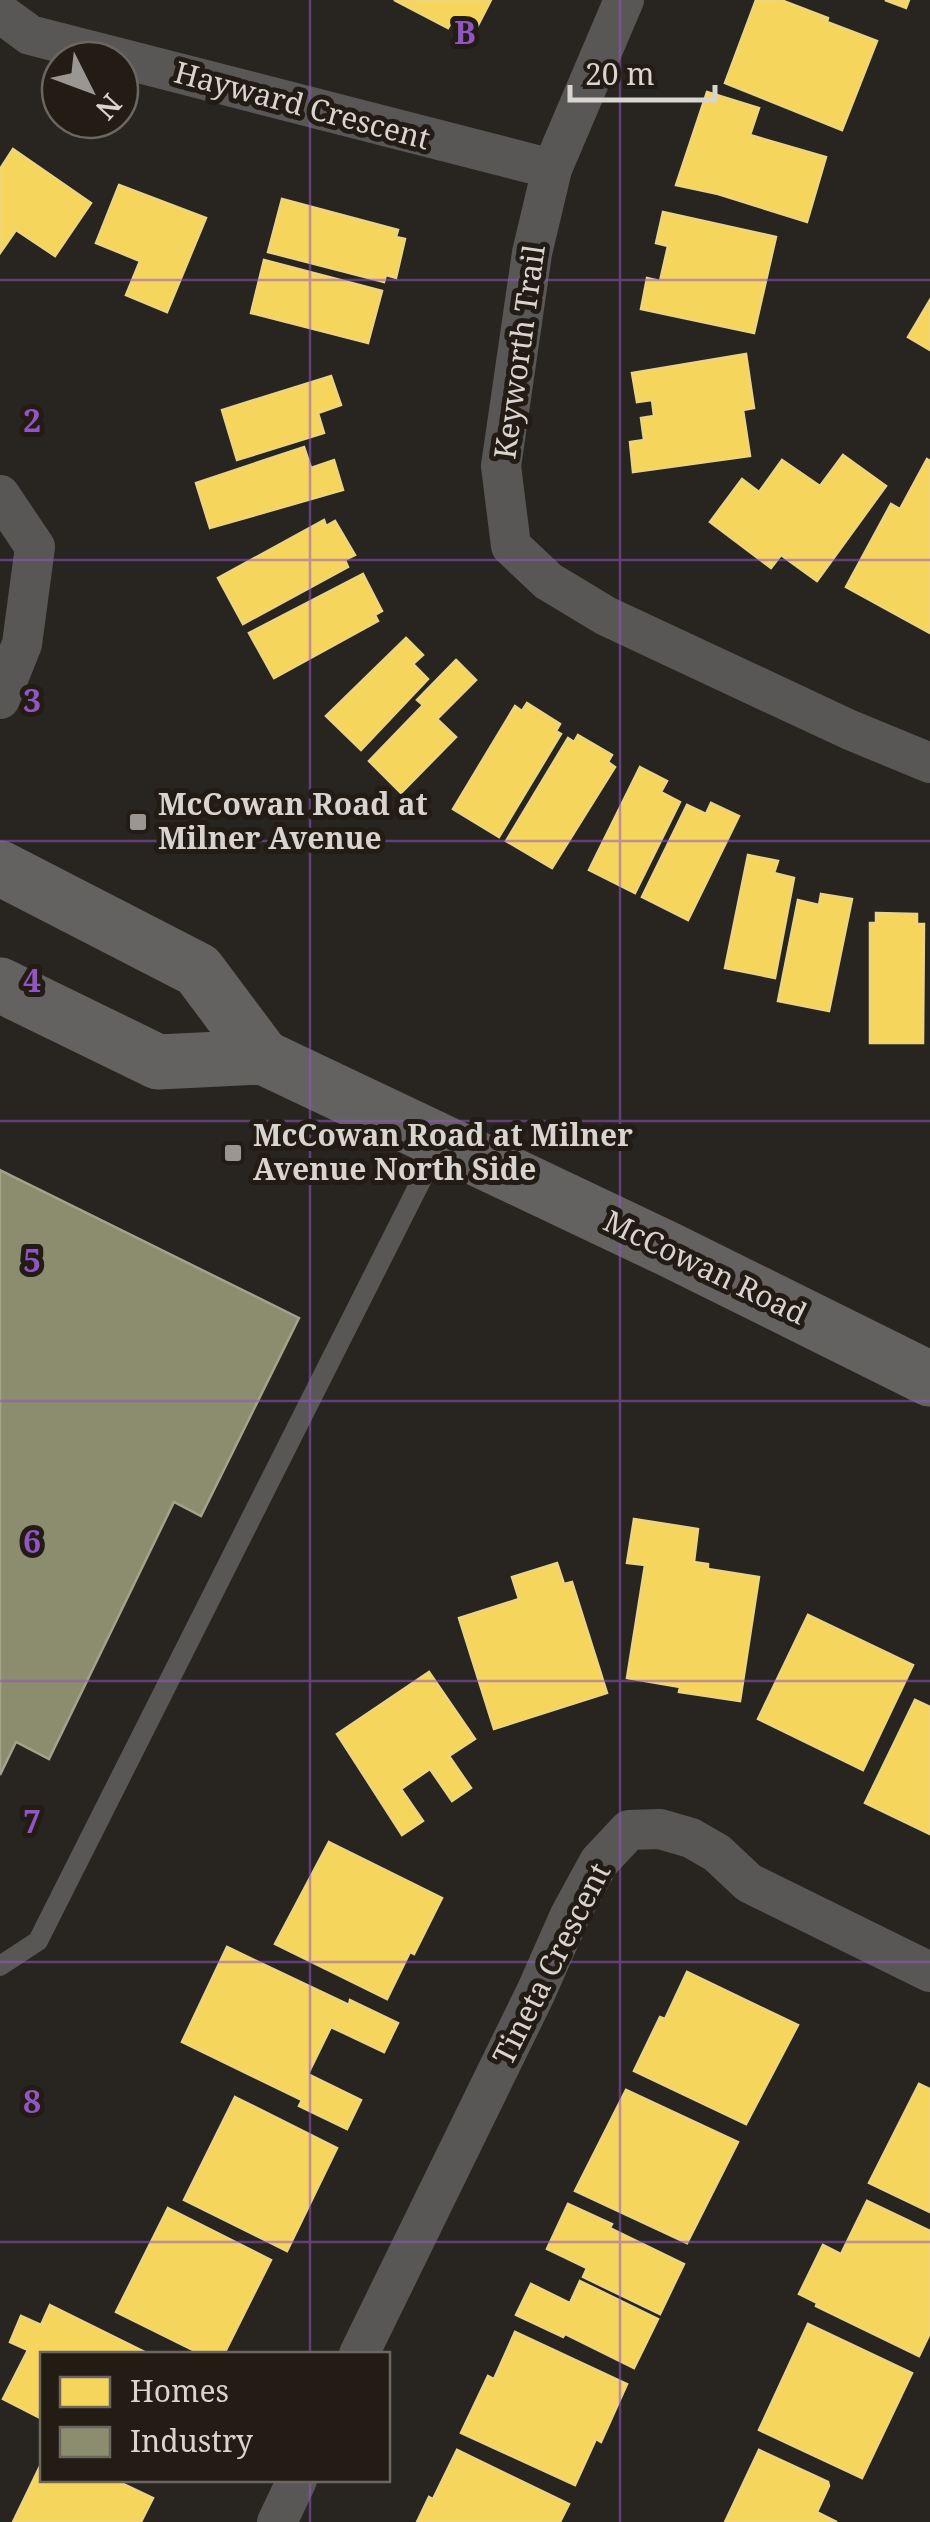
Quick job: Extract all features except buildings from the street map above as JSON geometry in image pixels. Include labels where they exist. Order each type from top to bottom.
[{"type":"main road","name":"McCowan Road","points":[[0,868],[198,970],[263,1058]]},
{"type":"main road","name":"McCowan Road","points":[[0,985],[158,1062],[263,1058],[930,1378]]},
{"type":"street","name":"Keyworth Trail","points":[[624,0],[552,169],[532,253],[501,466],[511,546],[548,581],[606,616],[850,730],[930,763]]},
{"type":"street","name":"Hayward Crescent","points":[[0,12],[30,35],[552,169]]},
{"type":"street","points":[[0,495],[35,547],[22,644],[0,699]]},
{"type":"street","name":"Tineta Crescent","points":[[360,2352],[570,1915],[599,1862],[629,1830],[660,1829],[691,1838],[717,1853],[749,1882],[930,1972]]},
{"type":"street","points":[[276,2522],[297,2482]]},
{"type":"lane","points":[[0,1966],[38,1941],[441,1141]]},
{"type":"place","name":"McCowan Road at Milner Avenue","points":[[138,822]]},
{"type":"place","name":"McCowan Road at Milner Avenue North Side","points":[[233,1153]]}]
